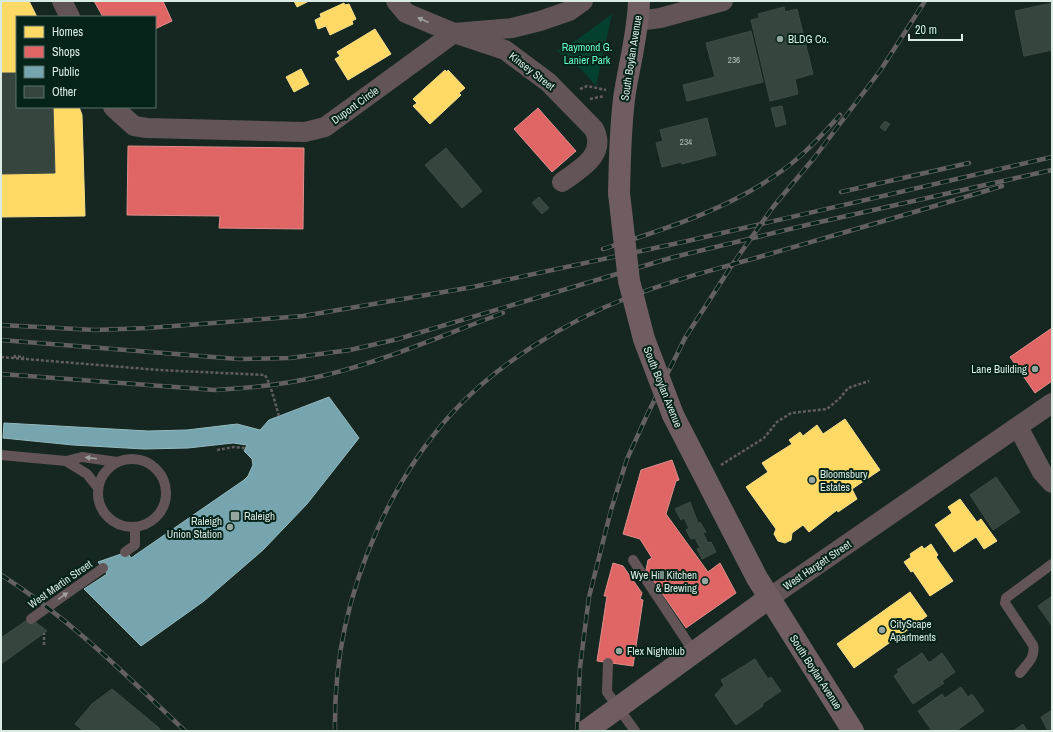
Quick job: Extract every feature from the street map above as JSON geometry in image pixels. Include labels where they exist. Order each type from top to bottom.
[{"type":"street","points":[[62,1],[70,16]]},
{"type":"street","name":"Kinsey Street","points":[[396,1],[406,13],[454,33],[505,50],[548,82],[594,130],[599,139],[596,150],[588,164],[562,182]]},
{"type":"street","points":[[454,33],[512,28],[540,22],[569,11],[584,1]]},
{"type":"street","points":[[639,11],[660,18],[724,1]]},
{"type":"street","name":"South Boylan Avenue","points":[[639,11],[625,93],[621,137],[619,193],[629,281],[644,339],[673,415],[769,598],[853,731]]},
{"type":"street","name":"Dupont Circle","points":[[114,108],[134,126],[147,128],[305,132],[326,127],[454,33]]},
{"type":"street","name":"West Hargett Street","points":[[586,731],[769,598],[1052,403]]},
{"type":"street","points":[[1018,427],[1042,472],[1052,483]]},
{"type":"lane","points":[[1,455],[66,460],[82,457],[117,462]]},
{"type":"lane","points":[[128,458],[140,459],[151,464],[160,472],[165,483],[166,495],[164,507],[157,517],[146,524],[135,527],[118,524],[105,514],[100,506],[98,488],[101,477],[108,468],[117,462],[128,458]]},
{"type":"lane","points":[[66,460],[87,474],[98,488]]},
{"type":"lane","points":[[125,552],[135,545],[135,527]]},
{"type":"lane","points":[[633,560],[694,652]]},
{"type":"lane","points":[[1020,673],[1033,657],[1034,650],[1033,645],[1005,603],[1006,598],[1052,564]]},
{"type":"lane","name":"West Martin Street","points":[[31,619],[103,568]]},
{"type":"lane","points":[[608,663],[607,692],[635,731]]},
{"type":"path","points":[[578,90],[587,86],[599,90]]},
{"type":"path","points":[[1,357],[15,358],[15,356],[23,357],[23,359],[159,370],[265,375],[270,385],[279,416]]},
{"type":"path","points":[[721,465],[764,438],[777,422],[791,413],[827,409],[840,398],[848,388],[868,381]]},
{"type":"path","points":[[217,450],[234,447],[246,448]]},
{"type":"path","points":[[44,633],[44,645]]},
{"type":"green space","name":"Raymond G. Lanier Park","points":[[612,14],[596,86],[582,70],[557,51],[578,39]]},
{"type":"building: Homes","points":[[1,1],[29,1],[36,16],[16,16],[16,73],[1,73]]},
{"type":"building: Homes","points":[[294,1],[309,1],[297,7]]},
{"type":"building: Homes","points":[[344,3],[345,5],[349,4],[356,19],[352,21],[353,24],[330,35],[326,26],[318,29],[315,20],[321,17],[320,14]]},
{"type":"building: Homes","points":[[375,29],[391,54],[348,80],[335,59],[340,56],[337,52]]},
{"type":"building: Homes","points":[[301,69],[309,84],[294,92],[286,77]]},
{"type":"building: Homes","points":[[445,70],[447,72],[448,70],[465,88],[459,93],[461,95],[430,124],[413,106],[417,103],[413,99]]},
{"type":"building: Homes","points":[[53,108],[79,108],[82,115],[85,216],[1,217],[1,174],[55,173]]},
{"type":"building: Homes","name":"Bloomsbury Estates","points":[[845,419],[880,470],[852,489],[857,499],[838,512],[837,510],[809,532],[803,525],[792,533],[791,540],[785,543],[778,541],[774,534],[776,529],[746,487],[768,472],[762,463],[792,444],[789,440],[800,432],[803,436],[817,425],[823,434]]},
{"type":"building: Homes","points":[[960,499],[977,522],[981,519],[997,541],[984,549],[976,537],[954,552],[935,525],[952,513],[948,507]]},
{"type":"building: Homes","name":"CityScape Apartments","points":[[931,544],[938,555],[936,557],[953,581],[930,596],[913,571],[911,572],[904,562],[911,557],[910,554],[922,546],[924,549]]},
{"type":"building: Homes","name":"CityScape Apartments","points":[[910,592],[927,616],[854,668],[837,644]]},
{"type":"building: Shops","points":[[94,1],[163,1],[172,21],[156,29],[156,16],[102,16]]},
{"type":"building: Shops","points":[[538,108],[576,151],[552,172],[514,129]]},
{"type":"building: Shops","points":[[128,146],[304,148],[303,229],[219,228],[220,216],[127,215]]},
{"type":"building: Shops","name":"Lane Building","points":[[1052,328],[1052,381],[1035,393],[1010,357]]},
{"type":"building: Shops","points":[[672,460],[679,480],[676,481],[666,514],[708,572],[720,563],[736,593],[686,628],[646,570],[648,560],[652,558],[640,539],[623,534],[641,470]]},
{"type":"building: Shops","points":[[613,563],[623,566],[642,593],[640,599],[643,600],[633,666],[597,661],[607,596],[604,596]]},
{"type":"building: Public","name":"Raleigh Union Station","points":[[329,397],[359,438],[307,504],[263,550],[204,601],[141,646],[84,589],[107,574],[98,562],[127,552],[131,558],[244,480],[248,476],[253,465],[252,459],[244,451],[247,445],[233,443],[188,448],[144,449],[73,445],[3,438],[4,423],[148,431],[187,430],[237,424],[260,430],[269,420]]},
{"type":"building: Other","points":[[1052,3],[1052,50],[1024,56],[1015,11]]},
{"type":"building: Other","name":"BLDG Co.","points":[[784,7],[785,12],[797,9],[813,74],[795,79],[798,94],[770,101],[751,20],[759,18],[758,14]]},
{"type":"building: Other","points":[[751,31],[763,82],[687,101],[683,85],[715,77],[706,43]]},
{"type":"building: Other","points":[[1,73],[16,73],[16,108],[53,108],[55,173],[1,174]]},
{"type":"building: Other","points":[[782,106],[786,124],[776,127],[771,108]]},
{"type":"building: Other","points":[[707,118],[716,155],[682,164],[681,162],[662,167],[656,143],[663,141],[660,130]]},
{"type":"building: Other","points":[[885,121],[890,124],[885,131],[880,127]]},
{"type":"building: Other","points":[[446,148],[482,191],[462,208],[425,165]]},
{"type":"building: Other","points":[[539,197],[549,208],[542,214],[532,203]]},
{"type":"building: Other","points":[[996,477],[1020,512],[993,530],[970,495]]},
{"type":"building: Other","points":[[690,502],[698,523],[700,522],[706,532],[703,533],[708,543],[711,542],[716,552],[702,559],[697,549],[700,548],[695,538],[691,539],[686,530],[689,528],[684,518],[681,520],[675,509]]},
{"type":"building: Other","points":[[1052,596],[1052,626],[1038,606]]},
{"type":"building: Other","points":[[30,618],[47,631],[1,664],[1,638]]},
{"type":"building: Other","points":[[922,653],[929,663],[942,653],[955,672],[942,681],[944,683],[913,704],[894,676],[899,672],[897,670]]},
{"type":"building: Other","points":[[755,659],[768,679],[771,677],[781,691],[736,725],[715,695],[724,685],[721,680]]},
{"type":"building: Other","points":[[961,687],[968,697],[972,694],[984,711],[956,731],[954,729],[950,731],[932,731],[918,711],[942,694],[945,698]]},
{"type":"building: Other","points":[[112,689],[161,731],[84,731],[75,724],[92,704]]},
{"type":"building: Other","points":[[1052,710],[1052,731],[1048,731],[1041,717]]},
{"type":"building: Other","points":[[1023,724],[1027,731],[1013,731]]},
{"type":"railway","points":[[577,731],[580,667],[589,597],[611,510],[627,459],[648,413],[685,338],[732,265],[773,207],[814,158],[880,71],[925,1]]},
{"type":"railway","points":[[603,249],[696,217],[763,184],[798,158],[840,115]]},
{"type":"railway","points":[[1,325],[95,330],[148,328],[303,316],[473,287],[683,242],[1052,157]]},
{"type":"railway","points":[[841,192],[969,163]]},
{"type":"railway","points":[[1,340],[238,359],[290,358],[350,350],[398,339],[674,257],[811,224],[1052,170]]},
{"type":"railway","points":[[335,731],[335,704],[340,652],[351,602],[367,553],[385,512],[411,467],[453,412],[490,377],[534,346],[557,332],[604,308],[645,291],[1002,186]]},
{"type":"railway","points":[[1,374],[215,390],[270,385],[298,381],[348,369],[415,347],[503,313]]},
{"type":"railway","points":[[1,575],[50,610],[97,648],[185,731]]},
{"type":"place","name":"BLDG Co.","points":[[780,39]]},
{"type":"place","name":"Lane Building","points":[[1035,369]]},
{"type":"place","name":"Bloomsbury Estates","points":[[812,480]]},
{"type":"place","name":"Raleigh","points":[[235,516]]},
{"type":"place","name":"Raleigh Union Station","points":[[230,527]]},
{"type":"place","name":"Wye Hill Kitchen & Brewing","points":[[705,581]]},
{"type":"place","name":"CityScape Apartments","points":[[882,630]]},
{"type":"place","name":"Flex Nightclub","points":[[619,651]]}]
